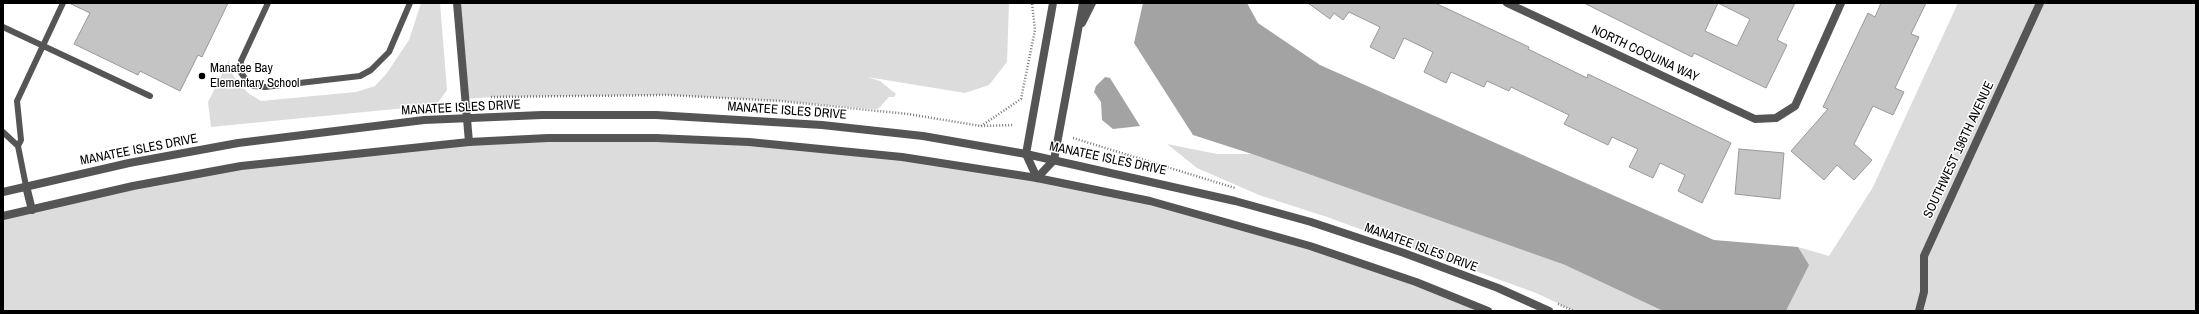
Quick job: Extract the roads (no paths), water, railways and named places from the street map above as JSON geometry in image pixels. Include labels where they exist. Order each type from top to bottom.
[{"type":"street","points":[[457,3],[469,142]]},
{"type":"street","points":[[1048,3],[1050,25]]},
{"type":"street","points":[[1037,178],[1026,154],[1053,3]]},
{"type":"street","points":[[1037,178],[1054,160],[1083,3]]},
{"type":"street","points":[[1077,32],[1092,3]]},
{"type":"street","name":"NORTH COQUINA WAY","points":[[1507,3],[1756,118],[1776,118],[1795,106],[1841,3]]},
{"type":"street","name":"SOUTHWEST 196TH AVENUE","points":[[1919,311],[1924,292],[1924,256],[2040,3]]},
{"type":"street","name":"MANATEE ISLES DRIVE","points":[[3,192],[129,163],[238,143],[424,120],[542,115],[656,115],[756,120],[923,136],[1026,154],[1155,181],[1311,222],[1404,253],[1498,288],[1549,311]]},
{"type":"street","points":[[3,216],[133,186],[240,166],[469,142],[609,138],[749,142],[902,156],[1037,178],[1150,201],[1226,221],[1310,246],[1416,282],[1488,311]]},
{"type":"street","points":[[26,186],[32,210]]},
{"type":"lane","points":[[18,146],[21,140],[18,101],[63,3]]},
{"type":"lane","points":[[268,3],[240,60],[240,71],[246,80],[254,86],[265,87],[360,76],[371,70],[389,52],[410,3]]},
{"type":"lane","points":[[3,27],[150,96]]},
{"type":"lane","points":[[3,132],[18,146],[26,186]]},
{"type":"place","name":"Manatee Bay Elementary School","points":[[202,76]]}]
